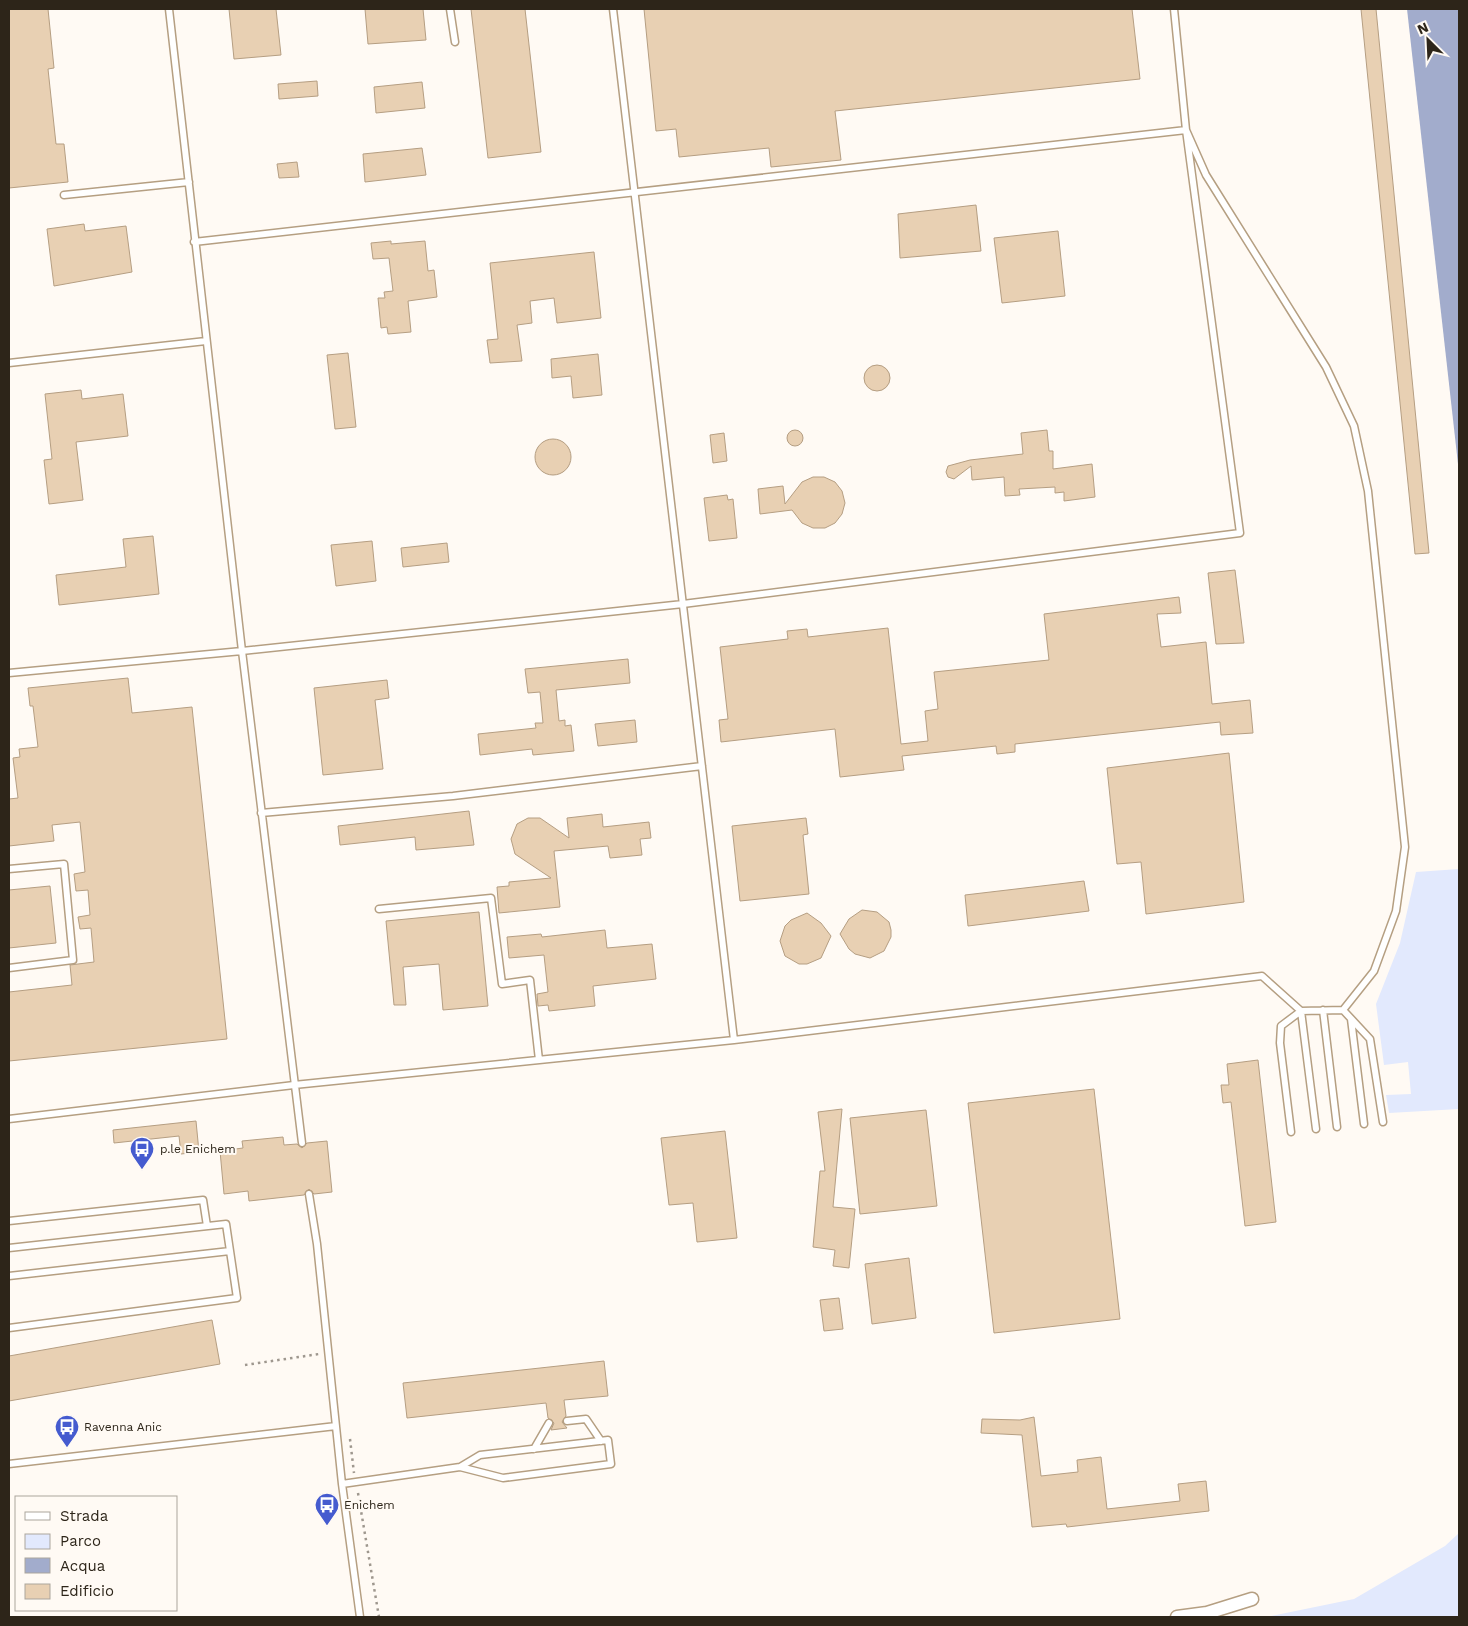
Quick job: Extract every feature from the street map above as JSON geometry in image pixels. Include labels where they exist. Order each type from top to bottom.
[{"type":"street","points":[[1176,1617],[1207,1613],[1252,1599]]},
{"type":"lane","points":[[169,9],[194,242],[302,1144]]},
{"type":"lane","points":[[450,9],[455,42]]},
{"type":"lane","points":[[612,9],[734,1040]]},
{"type":"lane","points":[[9,673],[242,651],[683,604],[1240,533],[1186,130],[1174,9]]},
{"type":"lane","points":[[194,242],[1186,130]]},
{"type":"lane","points":[[1186,130],[1206,176],[1326,367],[1354,426],[1368,492],[1405,847],[1396,911],[1374,971],[1343,1010]]},
{"type":"lane","points":[[64,194],[189,182]]},
{"type":"lane","points":[[9,363],[206,341]]},
{"type":"lane","points":[[261,813],[453,796],[702,766]]},
{"type":"lane","points":[[9,869],[64,864],[74,960],[9,968]]},
{"type":"lane","points":[[379,909],[491,898],[502,984],[530,980],[539,1060]]},
{"type":"lane","points":[[9,1119],[294,1085],[734,1040],[1262,976],[1301,1011],[1316,1129]]},
{"type":"lane","points":[[1323,1010],[1337,1127]]},
{"type":"lane","points":[[1291,1132],[1280,1043],[1281,1026],[1301,1011],[1343,1010],[1370,1039],[1383,1122]]},
{"type":"lane","points":[[1351,1019],[1364,1124]]},
{"type":"lane","points":[[309,1194],[342,1484],[360,1617]]},
{"type":"lane","points":[[9,1222],[203,1200],[207,1226]]},
{"type":"lane","points":[[9,1248],[226,1224],[237,1298],[9,1328]]},
{"type":"lane","points":[[9,1276],[230,1251]]},
{"type":"lane","points":[[567,1421],[586,1419],[601,1441]]},
{"type":"lane","points":[[534,1449],[549,1424]]},
{"type":"lane","points":[[9,1464],[336,1426]]},
{"type":"lane","points":[[342,1484],[460,1466],[480,1455],[608,1440],[611,1464],[503,1478],[460,1466]]},
{"type":"green space","points":[[1459,869],[1459,1109],[1389,1113],[1386,1095],[1411,1094],[1408,1062],[1384,1065],[1376,1004],[1400,943],[1416,872]]},
{"type":"green space","points":[[1459,1533],[1459,1617],[1266,1617],[1354,1599],[1445,1546]]},
{"type":"water","points":[[1407,9],[1459,9],[1459,473]]},
{"type":"building","points":[[9,9],[48,9],[54,68],[48,69],[56,144],[64,144],[68,182],[9,188]]},
{"type":"building","points":[[229,9],[276,9],[281,55],[234,59]]},
{"type":"building","points":[[365,9],[423,9],[426,40],[368,44]]},
{"type":"building","points":[[471,9],[525,9],[541,152],[488,158]]},
{"type":"building","points":[[644,9],[1132,9],[1140,79],[835,111],[841,160],[771,167],[769,148],[679,157],[676,129],[656,131]]},
{"type":"building","points":[[1361,9],[1376,9],[1429,553],[1415,554]]},
{"type":"building","points":[[317,81],[318,96],[279,99],[278,84]]},
{"type":"building","points":[[422,82],[425,108],[376,113],[374,87]]},
{"type":"building","points":[[422,148],[426,175],[365,182],[363,154]]},
{"type":"building","points":[[297,162],[299,177],[279,178],[277,164]]},
{"type":"building","points":[[976,205],[981,251],[900,258],[898,214]]},
{"type":"building","points":[[84,224],[85,231],[126,226],[132,272],[54,286],[47,229]]},
{"type":"building","points":[[1058,231],[1065,296],[1002,303],[994,238]]},
{"type":"building","points":[[391,241],[391,244],[425,241],[428,271],[434,270],[437,297],[408,301],[411,332],[388,334],[387,327],[381,328],[378,298],[385,298],[384,292],[393,291],[389,258],[373,259],[371,243]]},
{"type":"building","points":[[594,252],[601,318],[557,323],[554,298],[530,301],[532,323],[517,325],[522,361],[490,363],[487,340],[498,339],[490,263]]},
{"type":"building","points":[[348,353],[356,427],[335,429],[327,355]]},
{"type":"building","points":[[598,354],[602,395],[573,398],[571,376],[552,378],[551,359]]},
{"type":"building","points":[[877,365],[886,369],[890,378],[886,387],[877,391],[868,387],[864,378],[868,369]]},
{"type":"building","points":[[81,390],[82,399],[123,394],[128,436],[76,442],[83,500],[49,504],[44,460],[52,459],[45,394]]},
{"type":"building","points":[[792,430],[798,430],[803,435],[801,444],[792,446],[787,441],[787,435]]},
{"type":"building","points":[[1047,430],[1049,451],[1053,451],[1053,469],[1092,464],[1095,497],[1064,501],[1064,492],[1055,493],[1055,487],[1019,489],[1020,495],[1005,496],[1004,477],[972,480],[971,466],[954,479],[948,477],[946,472],[948,466],[970,460],[1023,454],[1021,433]]},
{"type":"building","points":[[724,433],[727,461],[713,463],[710,435]]},
{"type":"building","points":[[553,439],[560,440],[566,444],[570,450],[570,464],[566,470],[560,474],[553,475],[546,474],[540,470],[536,464],[535,457],[536,450],[540,444],[546,440]]},
{"type":"building","points":[[813,477],[824,477],[835,482],[842,491],[845,503],[842,514],[835,523],[825,528],[813,528],[802,523],[792,510],[760,514],[758,489],[783,486],[785,504],[802,482]]},
{"type":"building","points":[[727,495],[728,500],[733,499],[737,538],[709,541],[704,498]]},
{"type":"building","points":[[153,536],[159,594],[59,605],[56,575],[126,567],[123,539]]},
{"type":"building","points":[[372,541],[376,581],[336,586],[331,545]]},
{"type":"building","points":[[447,543],[449,562],[403,567],[401,548]]},
{"type":"building","points":[[1235,570],[1244,643],[1216,644],[1208,573]]},
{"type":"building","points":[[1179,597],[1181,613],[1157,614],[1161,647],[1206,642],[1212,704],[1250,700],[1253,733],[1221,735],[1220,722],[1015,744],[1015,752],[997,754],[996,746],[902,756],[904,770],[840,777],[835,729],[721,742],[719,720],[728,719],[720,647],[788,639],[787,631],[807,629],[808,637],[888,628],[901,744],[928,741],[925,711],[938,709],[934,672],[1049,660],[1044,614]]},
{"type":"building","points":[[628,659],[630,683],[556,690],[559,721],[565,720],[565,726],[571,725],[574,751],[533,755],[532,749],[480,755],[478,734],[536,728],[535,723],[543,723],[540,692],[528,693],[525,669]]},
{"type":"building","points":[[128,678],[132,713],[192,707],[227,1039],[9,1061],[9,992],[72,985],[70,965],[94,962],[91,928],[80,929],[78,917],[90,915],[88,890],[76,891],[74,874],[85,872],[80,822],[52,825],[54,841],[9,846],[9,799],[18,798],[13,758],[20,757],[19,749],[38,747],[33,706],[30,706],[28,688]]},
{"type":"building","points":[[387,680],[389,698],[375,700],[383,769],[323,775],[314,688]]},
{"type":"building","points":[[635,720],[637,742],[598,746],[595,724]]},
{"type":"building","points":[[1229,753],[1244,902],[1146,914],[1141,862],[1117,864],[1107,768]]},
{"type":"building","points":[[469,811],[474,845],[416,850],[415,837],[340,845],[338,826]]},
{"type":"building","points":[[602,814],[603,827],[649,822],[651,838],[640,839],[642,855],[610,858],[608,846],[554,851],[560,907],[499,913],[497,887],[509,886],[509,882],[551,878],[515,854],[511,839],[517,824],[528,818],[540,818],[569,838],[567,818]]},
{"type":"building","points":[[806,818],[808,834],[803,835],[809,894],[740,901],[732,826]]},
{"type":"building","points":[[1084,881],[1089,911],[968,926],[965,895]]},
{"type":"building","points":[[50,886],[56,943],[9,948],[9,890]]},
{"type":"building","points":[[862,910],[877,912],[889,922],[891,930],[891,937],[884,951],[870,958],[855,954],[849,949],[840,934],[849,919]]},
{"type":"building","points":[[479,912],[488,1006],[443,1010],[439,964],[403,967],[406,1005],[394,1005],[386,921]]},
{"type":"building","points":[[807,913],[821,923],[831,936],[821,958],[807,964],[799,964],[785,956],[780,941],[785,926],[791,920]]},
{"type":"building","points":[[605,930],[607,948],[652,944],[656,979],[593,986],[595,1006],[549,1011],[548,1005],[538,1006],[537,994],[548,992],[544,955],[509,958],[507,937],[541,934],[542,937]]},
{"type":"building","points":[[1258,1060],[1276,1222],[1245,1226],[1231,1102],[1223,1103],[1221,1085],[1229,1085],[1227,1064]]},
{"type":"building","points":[[1094,1089],[1120,1319],[994,1333],[968,1103]]},
{"type":"building","points":[[842,1109],[833,1207],[855,1209],[849,1268],[833,1266],[835,1250],[813,1247],[820,1171],[825,1171],[818,1112]]},
{"type":"building","points":[[926,1110],[937,1206],[860,1214],[850,1118]]},
{"type":"building","points":[[196,1121],[199,1152],[181,1154],[179,1136],[114,1143],[113,1130]]},
{"type":"building","points":[[725,1131],[737,1238],[697,1242],[693,1203],[669,1205],[661,1138]]},
{"type":"building","points":[[283,1137],[284,1145],[297,1144],[302,1148],[307,1143],[327,1141],[332,1192],[314,1194],[309,1189],[304,1195],[249,1201],[248,1191],[224,1194],[220,1151],[243,1148],[242,1141]]},
{"type":"building","points":[[909,1258],[916,1318],[872,1324],[865,1264]]},
{"type":"building","points":[[839,1298],[843,1329],[824,1331],[820,1300]]},
{"type":"building","points":[[212,1320],[220,1364],[9,1401],[9,1356]]},
{"type":"building","points":[[604,1361],[608,1396],[564,1400],[566,1416],[562,1422],[567,1428],[551,1430],[554,1423],[548,1418],[546,1403],[407,1418],[403,1383]]},
{"type":"building","points":[[1034,1417],[1041,1476],[1078,1472],[1077,1460],[1101,1457],[1107,1509],[1180,1501],[1178,1484],[1206,1481],[1209,1511],[1067,1527],[1066,1524],[1032,1527],[1022,1435],[981,1433],[982,1419],[1020,1420]]},
{"type":"place","name":"p.le Enichem","points":[[142,1170]]},
{"type":"place","name":"Ravenna Anic","points":[[67,1448]]},
{"type":"place","name":"Enichem","points":[[327,1526]]}]
